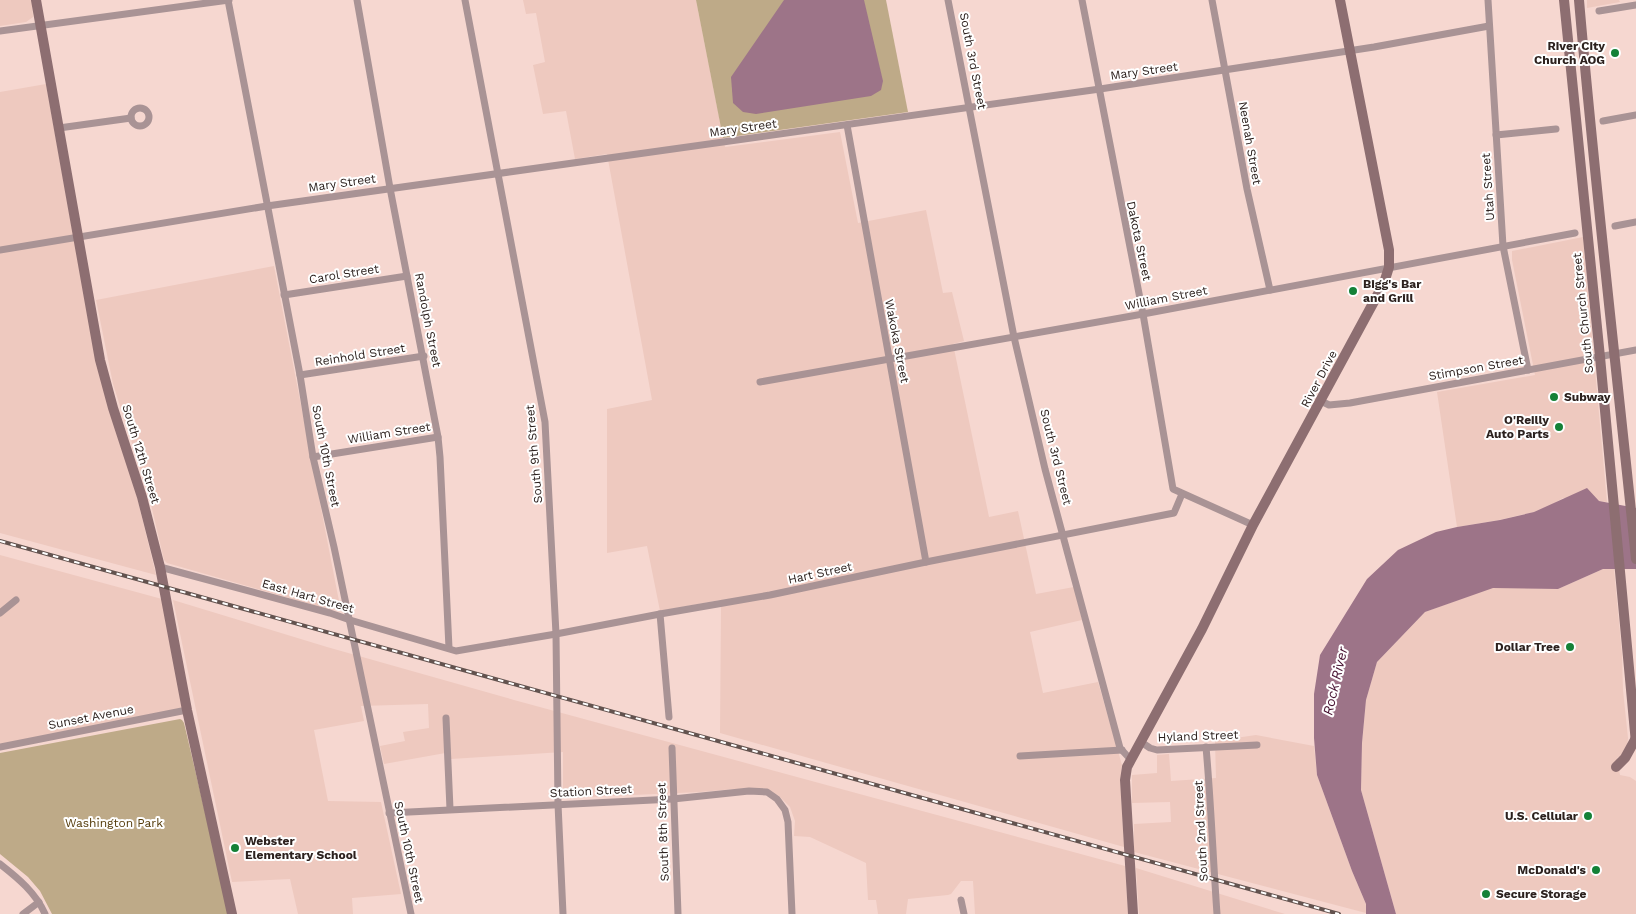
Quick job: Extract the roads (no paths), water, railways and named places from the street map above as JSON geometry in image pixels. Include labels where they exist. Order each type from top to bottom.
[{"type":"street","name":"South 12th Street","points":[[36,0],[100,360],[142,496],[160,566],[187,710],[232,914]]},
{"type":"street","points":[[0,31],[228,0]]},
{"type":"street","name":"South 10th Street","points":[[228,0],[300,375],[313,457],[350,620],[389,813],[412,914]]},
{"type":"street","name":"Randolph Street","points":[[357,0],[390,188],[424,356],[438,437],[449,648]]},
{"type":"street","name":"South 9th Street","points":[[465,0],[545,422],[556,634],[558,804],[563,914]]},
{"type":"street","name":"South 3rd Street","points":[[948,0],[1014,337],[1063,536],[1122,750],[1131,760]]},
{"type":"street","name":"Dakota Street","points":[[1082,0],[1143,314],[1173,489],[1182,494]]},
{"type":"street","name":"Neenah Street","points":[[1212,0],[1247,190],[1270,290]]},
{"type":"street","name":"River Drive","points":[[1131,760],[1202,629],[1253,525],[1384,283],[1389,267],[1389,250],[1340,0]]},
{"type":"street","name":"Utah Street","points":[[1488,0],[1503,246],[1528,370]]},
{"type":"street","name":"South Church Street","points":[[1564,0],[1636,743]]},
{"type":"street","points":[[1579,0],[1591,138],[1636,559]]},
{"type":"street","points":[[1599,11],[1636,5]]},
{"type":"street","name":"Mary Street","points":[[0,250],[267,206],[1100,89],[1489,26]]},
{"type":"street","points":[[1603,121],[1636,115]]},
{"type":"street","points":[[60,128],[131,118]]},
{"type":"street","name":"Wakoka Street","points":[[846,125],[926,562]]},
{"type":"street","points":[[1496,136],[1556,129]]},
{"type":"street","points":[[1615,226],[1636,222]]},
{"type":"street","name":"William Street","points":[[760,382],[1143,314],[1575,233]]},
{"type":"street","name":"Carol Street","points":[[284,296],[408,276]]},
{"type":"street","name":"Stimpson Street","points":[[1321,401],[1329,405],[1350,403],[1636,350]]},
{"type":"street","name":"Reinhold Street","points":[[300,375],[424,356]]},
{"type":"street","name":"William Street","points":[[313,457],[438,437]]},
{"type":"street","points":[[1182,494],[1253,525]]},
{"type":"street","name":"Hart Street","points":[[449,648],[456,651],[775,594],[1174,513],[1182,494]]},
{"type":"street","name":"East Hart Street","points":[[160,566],[449,648]]},
{"type":"street","points":[[0,613],[16,600]]},
{"type":"street","points":[[660,614],[670,717]]},
{"type":"street","name":"Sunset Avenue","points":[[0,747],[187,710]]},
{"type":"street","points":[[446,718],[450,809]]},
{"type":"street","points":[[1616,767],[1625,758],[1636,738]]},
{"type":"street","name":"Hyland Street","points":[[1142,742],[1150,748],[1157,750],[1257,745]]},
{"type":"street","name":"South 2nd Street","points":[[1206,747],[1217,914]]},
{"type":"street","name":"South 8th Street","points":[[672,748],[678,914]]},
{"type":"street","points":[[1020,756],[1122,750]]},
{"type":"street","points":[[1131,760],[1127,767],[1125,780],[1133,914]]},
{"type":"street","name":"Station Street","points":[[389,813],[673,799],[749,791],[767,792],[777,799],[785,810],[789,830],[792,914]]},
{"type":"street","points":[[0,864],[24,885],[39,902],[45,914]]},
{"type":"street","points":[[961,900],[964,914]]},
{"type":"street","points":[[23,914],[39,902]]},
{"type":"water","points":[[784,0],[864,0],[883,81],[881,90],[871,96],[756,114],[743,112],[733,103],[731,77]]},
{"type":"water","name":"Rock River","points":[[1587,488],[1599,501],[1636,508],[1636,569],[1603,569],[1558,589],[1493,588],[1425,612],[1377,662],[1366,700],[1362,743],[1361,790],[1396,914],[1366,914],[1366,904],[1317,775],[1314,738],[1314,694],[1320,655],[1367,579],[1398,550],[1436,532],[1534,512]]},
{"type":"railway","points":[[0,541],[1339,914]]},
{"type":"place","name":"River City Church AOG","points":[[1615,53]]},
{"type":"place","name":"Bigg's Bar and Grill","points":[[1353,291]]},
{"type":"place","name":"Subway","points":[[1554,397]]},
{"type":"place","name":"O'Reilly Auto Parts","points":[[1559,427]]},
{"type":"place","name":"Dollar Tree","points":[[1570,647]]},
{"type":"place","name":"U.S. Cellular","points":[[1588,816]]},
{"type":"place","name":"Webster Elementary School","points":[[235,848]]},
{"type":"place","name":"McDonald's","points":[[1596,870]]},
{"type":"place","name":"Secure Storage","points":[[1486,894]]},
{"type":"park label","name":"Washington Park","points":[[114,823]]}]
